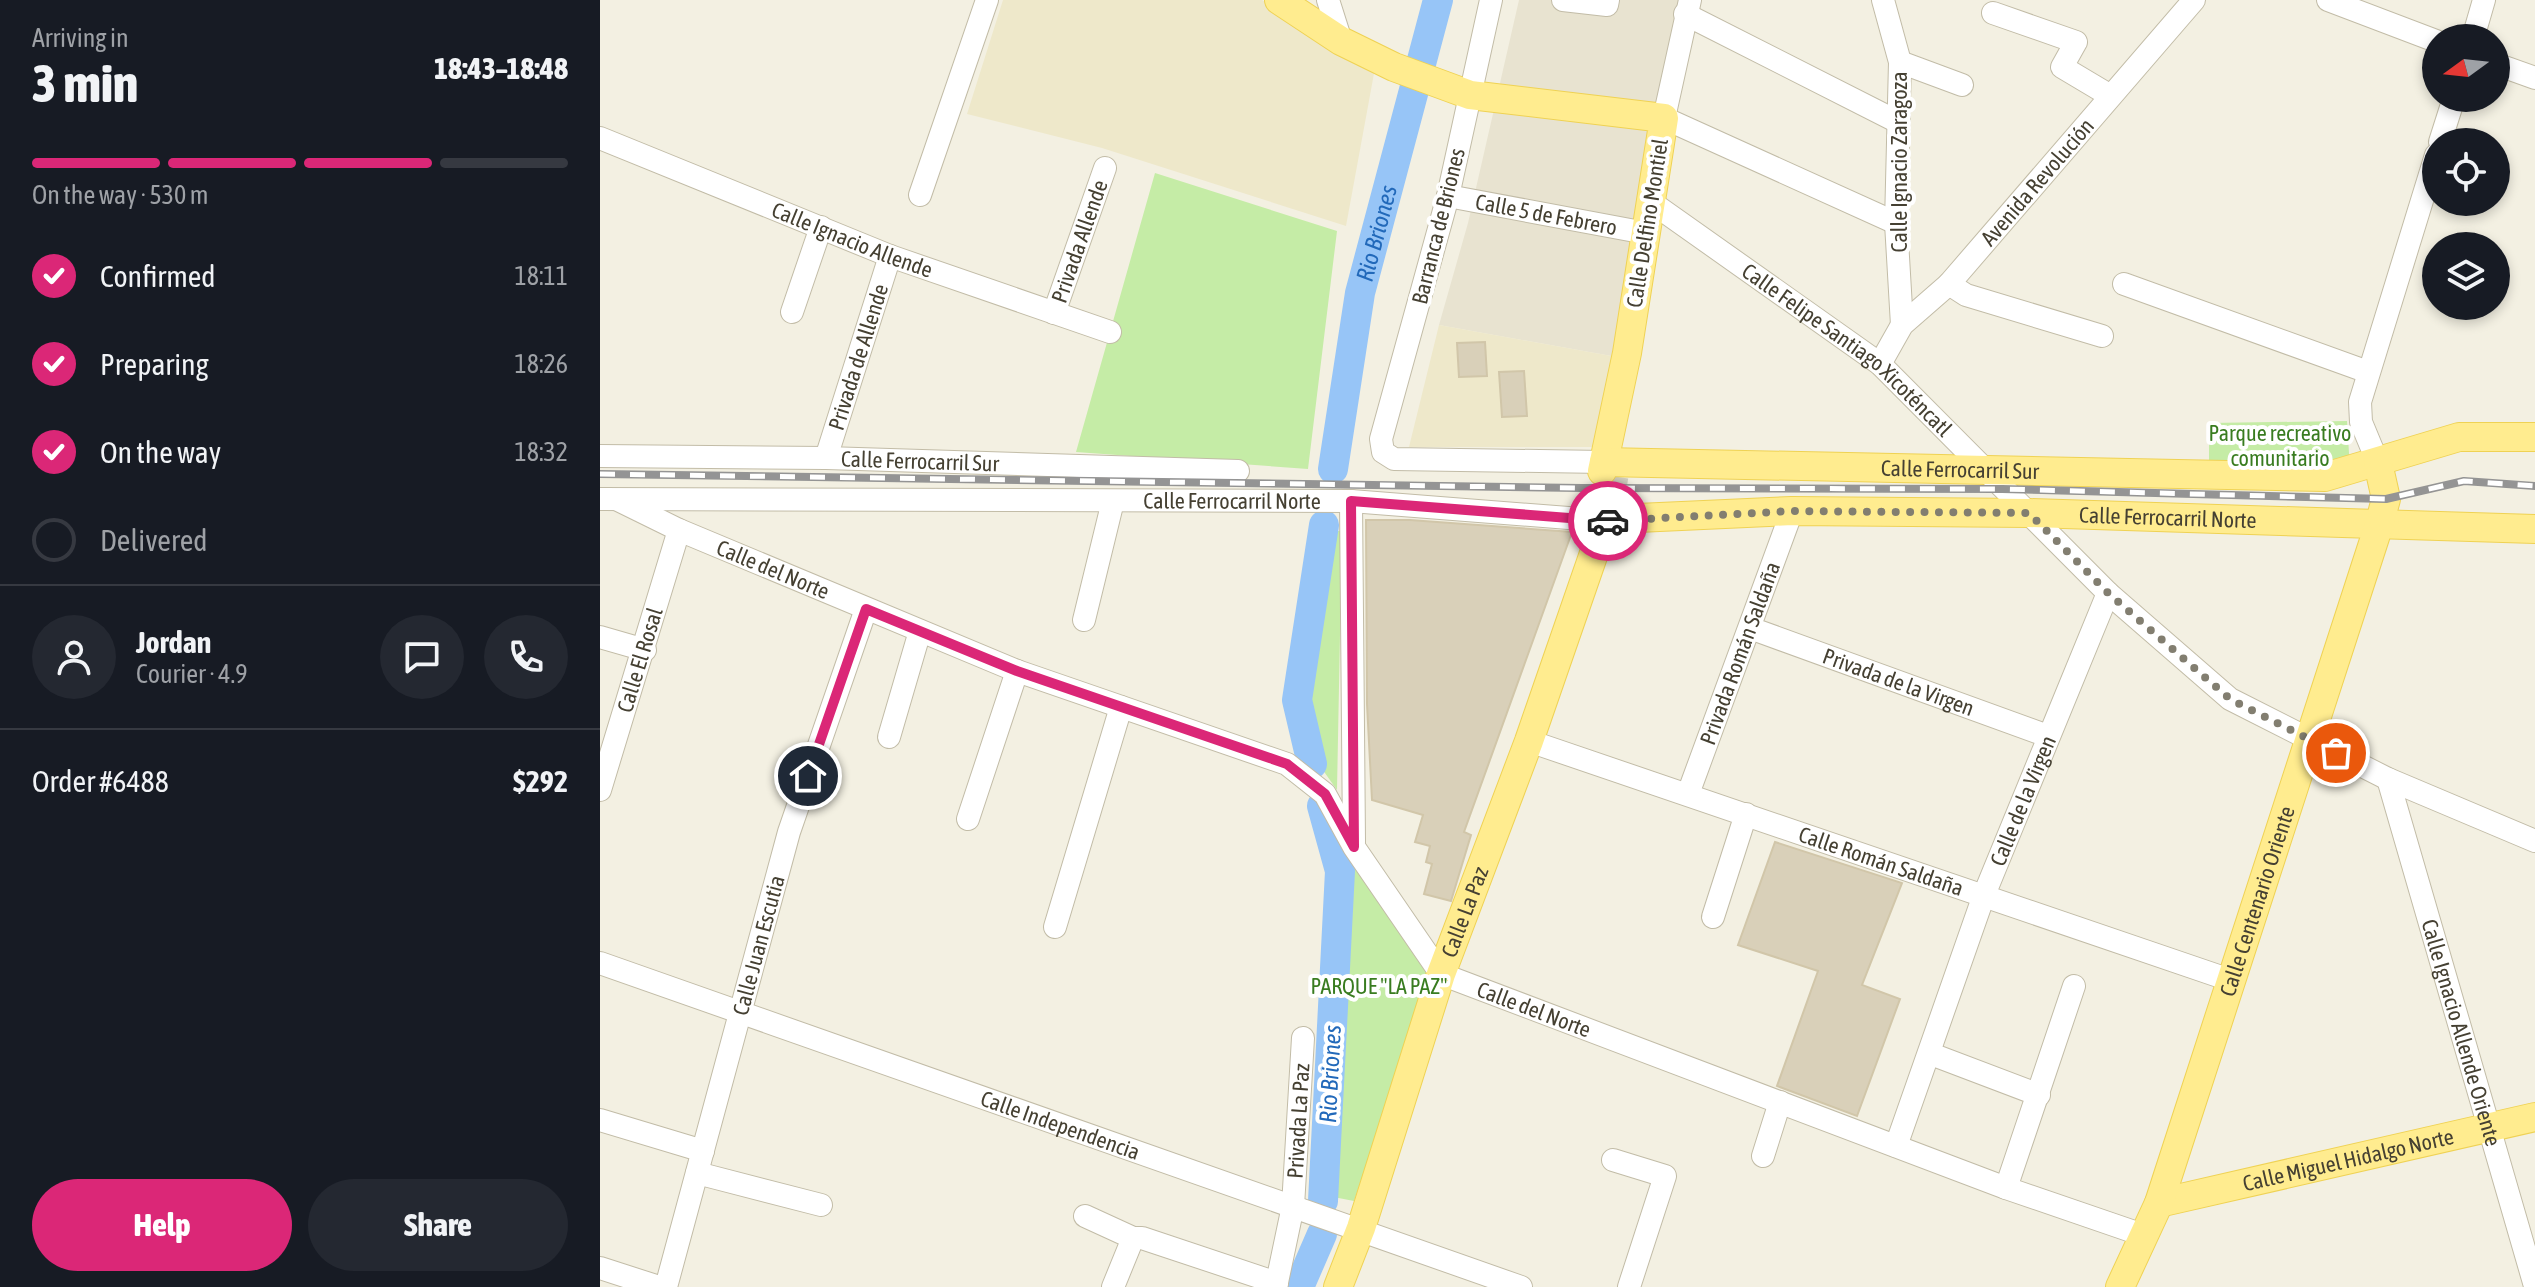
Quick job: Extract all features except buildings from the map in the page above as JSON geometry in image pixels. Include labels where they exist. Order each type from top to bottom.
[{"type":"main road","points":[[1279,0],[1341,41],[1394,67],[1470,95],[1664,118]]},
{"type":"main road","name":"Calle Delfino Montiel","points":[[1609,463],[1664,118]]},
{"type":"main road","name":"Calle Ferrocarril Sur","points":[[1609,463],[2325,477],[2459,437],[2535,437]]},
{"type":"main road","name":"Calle Centenario Oriente","points":[[2120,1287],[2159,1203],[2379,525],[2386,499],[2378,463]]},
{"type":"main road","name":"Calle Ferrocarril Norte","points":[[1601,517],[1792,511],[2029,513],[2535,529]]},
{"type":"main road","name":"Calle La Paz","points":[[1338,1287],[1361,1228],[1441,974],[1529,741],[1601,517]]},
{"type":"main road","name":"Calle Miguel Hidalgo Norte","points":[[2159,1203],[2535,1117]]},
{"type":"street","points":[[920,195],[987,0]]},
{"type":"street","points":[[1328,0],[1341,41]]},
{"type":"street","name":"Barranca de Briones","points":[[1383,452],[1381,439],[1448,196],[1491,0]]},
{"type":"street","points":[[1563,0],[1607,5],[1608,0]]},
{"type":"street","name":"Calle Ignacio Zaragoza","points":[[1883,0],[1900,62],[1896,223],[1902,325]]},
{"type":"street","name":"Avenida Revolución","points":[[1880,364],[1902,325],[1949,284],[2192,0]]},
{"type":"street","points":[[2328,0],[2422,36]]},
{"type":"street","points":[[2477,24],[2484,0]]},
{"type":"street","points":[[1687,7],[1898,122]]},
{"type":"street","name":"Calle Delfino Montiel","points":[[1664,118],[1687,7]]},
{"type":"street","points":[[1993,13],[2076,42],[2062,67],[2109,95]]},
{"type":"street","points":[[1900,62],[1962,85]]},
{"type":"street","points":[[2510,69],[2535,78]]},
{"type":"street","points":[[1664,118],[1896,223]]},
{"type":"street","name":"Calle Ignacio Allende","points":[[600,138],[890,256],[1110,332]]},
{"type":"street","name":"Privada Allende","points":[[1054,313],[1105,168]]},
{"type":"street","name":"Calle 5 de Febrero","points":[[1448,196],[1646,233]]},
{"type":"street","points":[[2378,463],[2361,422],[2360,402],[2422,200]]},
{"type":"street","name":"Calle Felipe Santiago Xicoténcatl","points":[[1651,202],[1880,364],[2108,593],[2230,699],[2310,740]]},
{"type":"street","points":[[792,312],[821,227]]},
{"type":"street","name":"Privada de Allende","points":[[826,458],[890,256]]},
{"type":"street","points":[[1949,284],[1966,295],[2102,336]]},
{"type":"street","points":[[2124,284],[2368,372]]},
{"type":"street","name":"Calle Ferrocarril Sur","points":[[1383,452],[1394,459],[1609,463]]},
{"type":"street","name":"Calle Ferrocarril Sur","points":[[600,456],[826,458],[1238,471]]},
{"type":"street","name":"Calle Ferrocarril Norte","points":[[609,500],[1351,501],[1601,517]]},
{"type":"street","name":"Calle del Norte","points":[[609,500],[1017,671],[1287,764],[1325,794],[1354,847],[1441,974],[2006,1188],[2143,1235]]},
{"type":"street","points":[[1084,620],[1113,501]]},
{"type":"street","points":[[1351,501],[1354,847]]},
{"type":"street","name":"Privada Román Saldaña","points":[[1688,794],[1792,511]]},
{"type":"street","name":"Calle El Rosal","points":[[600,790],[679,530]]},
{"type":"street","name":"Calle de la Virgen","points":[[1896,1146],[1931,1054],[1984,895],[2108,593]]},
{"type":"street","name":"Calle Juan Escutia","points":[[666,1287],[743,1013],[789,832],[866,609]]},
{"type":"street","name":"Privada de la Virgen","points":[[1750,628],[2048,736]]},
{"type":"street","points":[[889,737],[920,631]]},
{"type":"street","points":[[600,637],[645,650]]},
{"type":"street","points":[[968,819],[1017,671]]},
{"type":"street","points":[[1055,927],[1121,707]]},
{"type":"street","points":[[2310,740],[2388,779],[2535,841]]},
{"type":"street","name":"Calle Román Saldaña","points":[[1529,741],[2233,981]]},
{"type":"street","name":"Calle Ignacio Allende Oriente","points":[[2388,779],[2535,1286]]},
{"type":"street","points":[[1713,917],[1746,814]]},
{"type":"street","name":"Calle Independencia","points":[[600,963],[1361,1228],[1521,1287]]},
{"type":"street","points":[[2006,1188],[2074,986]]},
{"type":"street","name":"Privada La Paz","points":[[1293,1206],[1303,1038]]},
{"type":"street","points":[[1931,1054],[2039,1095]]},
{"type":"street","points":[[1763,1156],[1780,1102]]},
{"type":"street","points":[[600,1120],[700,1162],[821,1205]]},
{"type":"street","points":[[1613,1160],[1665,1176],[1629,1287]]},
{"type":"street","points":[[1085,1216],[1133,1238],[1142,1238],[1276,1285],[1293,1206]]},
{"type":"street","points":[[1113,1287],[1133,1238]]},
{"type":"street","points":[[600,1268],[659,1287]]},
{"type":"shaded area","points":[[1003,0],[1262,0],[1339,52],[1375,68],[1346,226],[1102,148],[967,114]]},
{"type":"shaded area","points":[[1519,0],[1686,0],[1617,357],[1439,325],[1468,223]]},
{"type":"shaded area","points":[[1439,325],[1617,357],[1612,398],[1602,399],[1598,447],[1409,447]]},
{"type":"green space","points":[[1155,173],[1337,231],[1308,469],[1076,452]]},
{"type":"green space","name":"Parque recreativo comunitario","points":[[2347,421],[2350,469],[2209,470],[2209,423]]},
{"type":"green space","points":[[1329,531],[1342,531],[1337,790],[1320,766],[1308,703]]},
{"type":"green space","name":"PARQUE \"LA PAZ\"","points":[[1344,852],[1430,976],[1354,1201],[1323,1195]]},
{"type":"waterway","name":"Rio Briones","points":[[1333,469],[1360,293],[1438,0]]},
{"type":"waterway","name":"Rio Briones","points":[[1312,764],[1297,700],[1324,525]]},
{"type":"waterway","name":"Rio Briones","points":[[1322,806],[1340,871],[1323,1201]]},
{"type":"waterway","name":"Rio Briones","points":[[1299,1287],[1322,1234]]},
{"type":"tunnel","points":[[1610,504],[1615,472]]},
{"type":"railway","points":[[600,474],[1582,488],[2002,489],[2386,499],[2464,481],[2535,486]]},
{"type":"way so far","points":[[1608,521],[1792,511],[2029,513],[2108,593],[2230,699],[2336,753]]},
{"type":"route","points":[[808,776],[866,609],[1017,671],[1287,764],[1325,794],[1354,847],[1351,501],[1608,521]]}]
